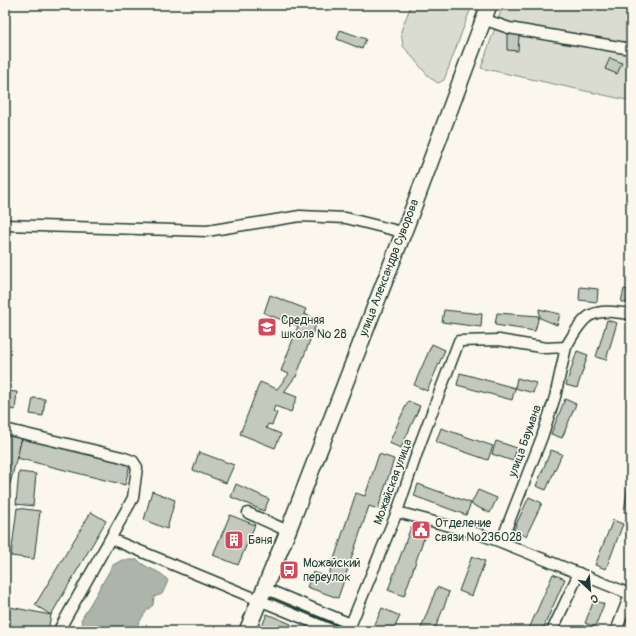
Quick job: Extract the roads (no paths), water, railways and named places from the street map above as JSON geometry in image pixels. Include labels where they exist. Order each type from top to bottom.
[{"type":"main road","name":"улица Александра Суворова","points":[[247,631],[288,531],[402,232],[415,203],[486,12]]},
{"type":"street","points":[[486,12],[509,28],[631,49]]},
{"type":"street","points":[[5,225],[207,231],[300,216],[346,218],[402,232]]},
{"type":"street","points":[[566,346],[578,328],[590,315],[607,312],[631,314]]},
{"type":"street","name":"Можайская улица","points":[[350,628],[397,512],[420,444],[459,341],[499,340],[546,348],[566,346]]},
{"type":"street","name":"улица Баумана","points":[[501,542],[542,437],[555,397],[566,346]]},
{"type":"street","points":[[5,429],[122,457],[133,461],[137,467],[133,498],[59,630]]},
{"type":"street","points":[[397,512],[476,533],[631,593],[616,631]]},
{"type":"street","points":[[248,513],[288,531]]},
{"type":"street","points":[[111,539],[350,628]]},
{"type":"street","points":[[552,631],[579,573]]},
{"type":"street","points":[[262,594],[334,631]]},
{"type":"place","name":"Средняя школа № 28","points":[[267,327]]},
{"type":"place","name":"Отделение связи №236028","points":[[421,530]]},
{"type":"place","name":"Баня","points":[[234,540]]},
{"type":"place","name":"Можайский переулок","points":[[289,570]]}]
